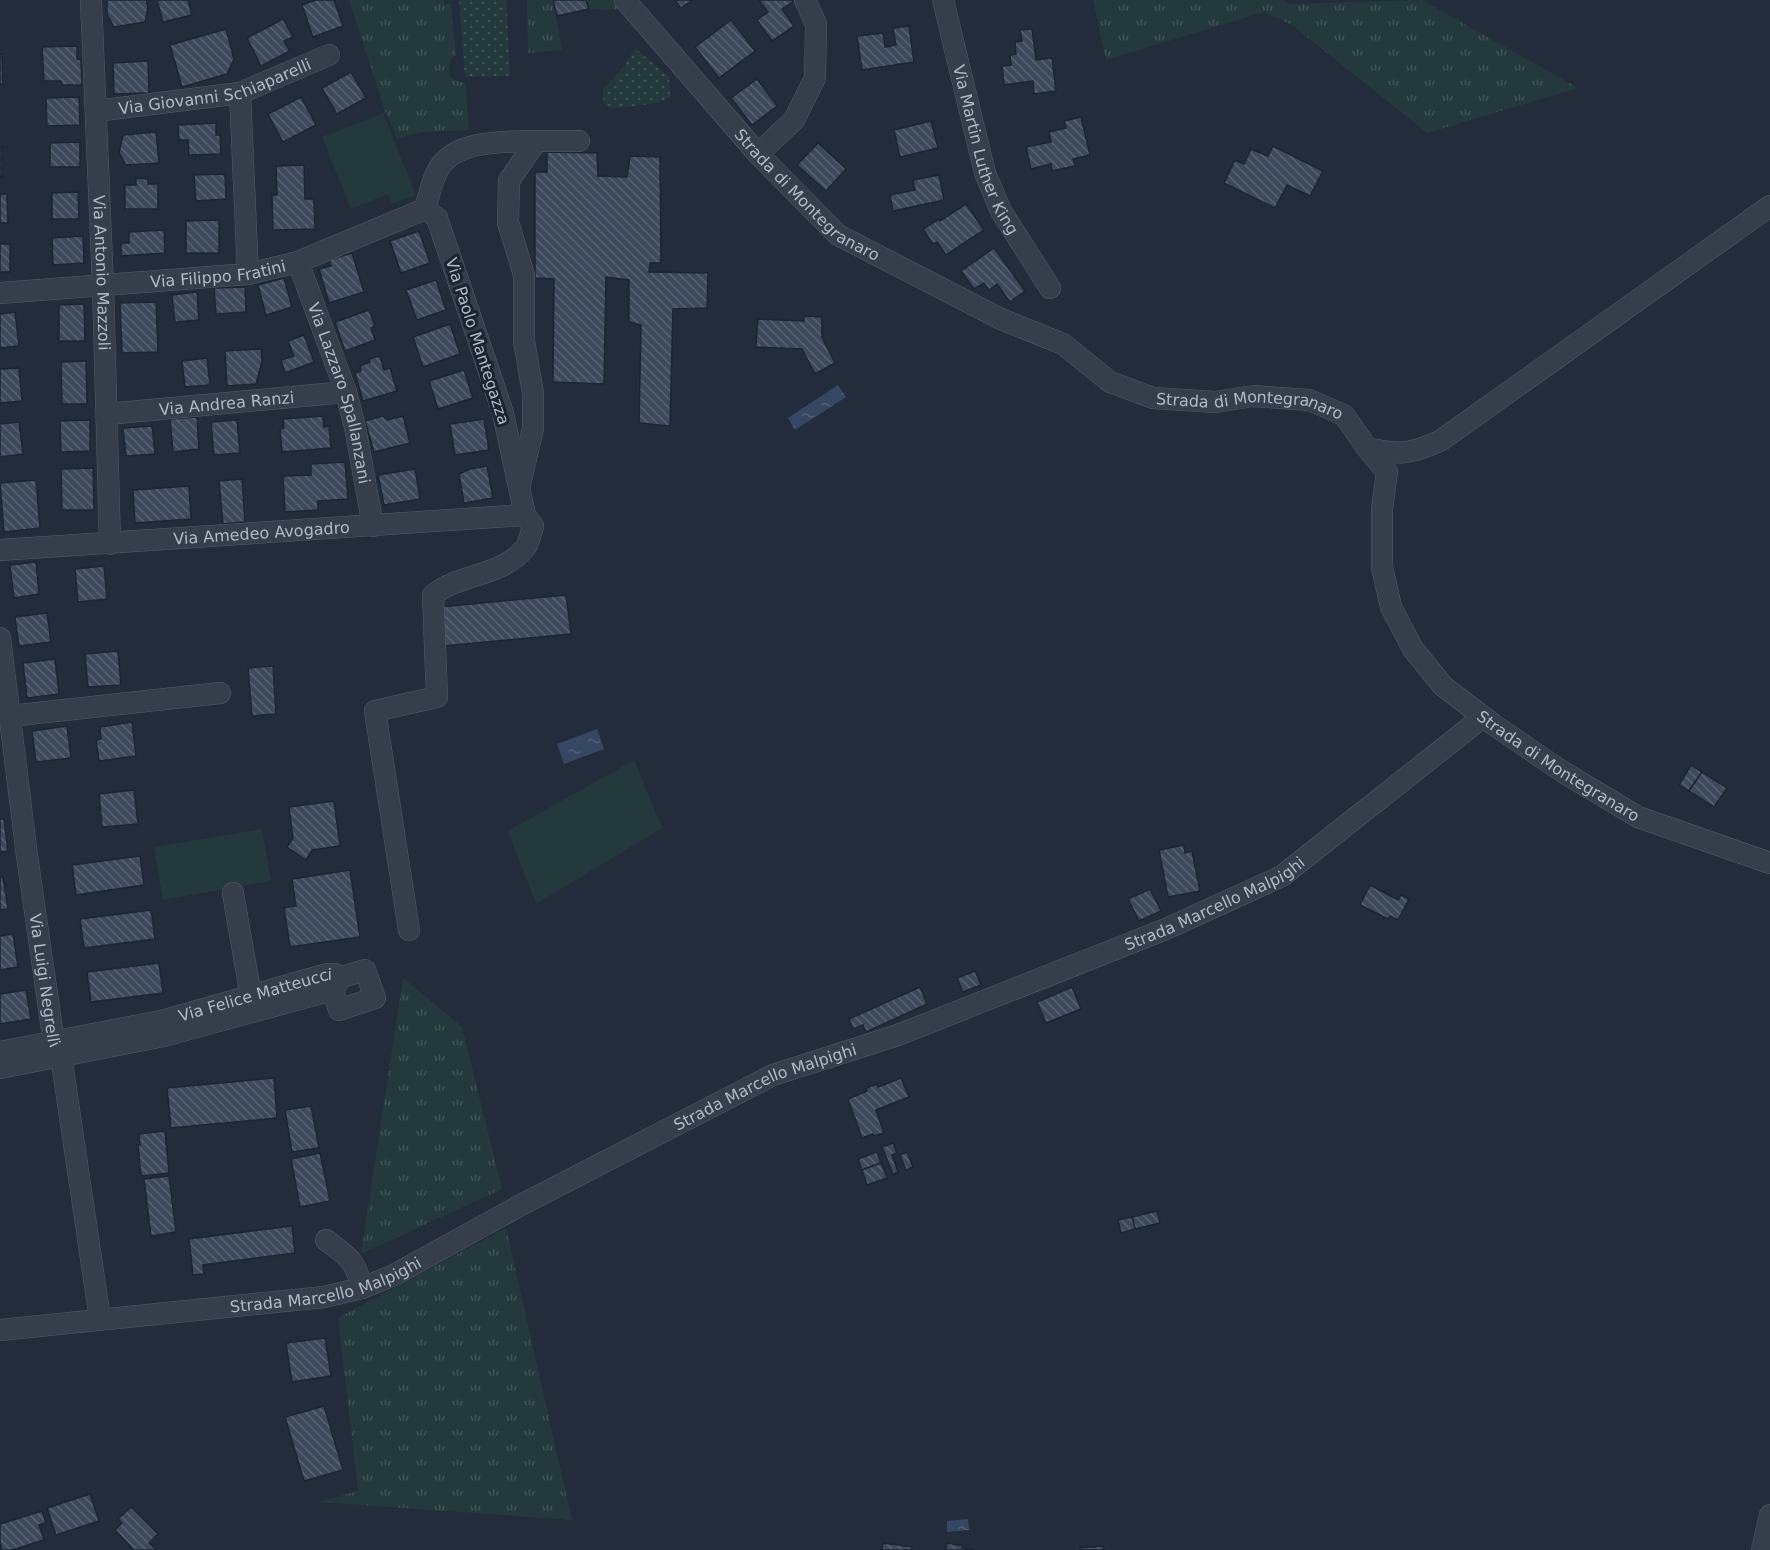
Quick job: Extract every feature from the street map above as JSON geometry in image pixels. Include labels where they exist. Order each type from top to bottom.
[{"type":"street","name":"Via Antonio Mazzoli","points":[[91,0],[111,544]]},
{"type":"street","name":"Strada di Montegranaro","points":[[625,0],[758,154],[838,235],[1001,319],[1063,344],[1110,382],[1153,398],[1215,402],[1254,396],[1309,400],[1344,415],[1366,448],[1387,472],[1382,509],[1382,567],[1391,607],[1413,649],[1443,686],[1483,717],[1563,772],[1638,817],[1770,863]]},
{"type":"street","points":[[758,154],[794,120],[815,78],[816,24],[805,0]]},
{"type":"street","name":"Via Martin Luther King","points":[[943,0],[985,173],[1001,211],[1050,288]]},
{"type":"street","name":"Via Giovanni Schiaparelli","points":[[96,111],[240,93],[329,55]]},
{"type":"street","points":[[240,93],[248,274]]},
{"type":"street","points":[[519,487],[533,429],[533,393],[524,341],[524,275],[508,222],[509,181],[537,141]]},
{"type":"street","points":[[425,209],[439,167],[458,151],[493,142],[579,141]]},
{"type":"street","points":[[1366,448],[1392,453],[1416,452],[1440,441],[1770,206]]},
{"type":"street","name":"Via Filippo Fratini","points":[[0,293],[248,274],[298,262],[425,209]]},
{"type":"street","name":"Via Paolo Mantegazza","points":[[409,930],[375,711],[437,698],[432,595],[443,586],[506,565],[526,547],[533,526],[525,515],[503,413],[486,360],[437,218],[425,209]]},
{"type":"street","name":"Via Lazzaro Spallanzani","points":[[298,262],[345,392],[355,427],[373,525]]},
{"type":"street","name":"Via Andrea Ranzi","points":[[107,414],[345,392]]},
{"type":"street","name":"Via Amedeo Avogadro","points":[[0,550],[525,515]]},
{"type":"street","name":"Via Luigi Negrelli","points":[[0,638],[57,1049],[100,1319]]},
{"type":"street","points":[[10,716],[220,693]]},
{"type":"street","name":"Strada Marcello Malpighi","points":[[0,1330],[324,1297],[362,1288],[394,1275],[519,1206],[773,1075],[898,1035],[1166,929],[1282,876],[1483,717]]},
{"type":"street","points":[[233,893],[251,997]]},
{"type":"street","name":"Via Felice Matteucci","points":[[0,1052],[57,1049],[165,1036],[333,981],[251,997],[57,1049],[0,1068]]},
{"type":"street","points":[[326,1240],[349,1258],[357,1268],[362,1288]]},
{"type":"street","points":[[1762,1550],[1770,1515]]},
{"type":"green space","points":[[349,0],[444,0],[444,4],[451,4],[456,54],[450,61],[449,75],[454,80],[465,83],[469,130],[423,132],[397,138],[385,111]]},
{"type":"green space","points":[[459,0],[506,0],[510,76],[465,77]]},
{"type":"green space","points":[[527,0],[553,0],[562,50],[528,53]]},
{"type":"green space","points":[[586,0],[617,0],[622,6],[614,10],[589,9]]},
{"type":"green space","points":[[1093,0],[1283,0],[1288,4],[1422,0],[1578,88],[1427,133],[1292,25],[1264,12],[1106,60]]},
{"type":"green space","points":[[635,48],[669,77],[671,97],[658,103],[610,109],[603,101],[603,89],[624,67]]},
{"type":"green space","points":[[383,113],[416,195],[392,204],[388,194],[351,209],[322,137]]},
{"type":"green space","points":[[634,760],[662,828],[536,904],[508,831]]},
{"type":"green space","points":[[262,829],[271,881],[163,900],[154,847]]},
{"type":"green space","points":[[403,978],[462,1027],[502,1189],[361,1254]]},
{"type":"green space","points":[[506,1228],[572,1520],[317,1502],[358,1491],[338,1318]]},
{"type":"water","points":[[838,385],[846,397],[795,430],[788,418]]},
{"type":"water","points":[[597,729],[604,749],[564,764],[557,744]]},
{"type":"water","points":[[968,1519],[969,1530],[947,1532],[947,1521]]},
{"type":"building","points":[[107,0],[146,0],[148,7],[145,22],[114,27],[107,14]]},
{"type":"building","points":[[157,0],[188,0],[192,15],[163,22]]},
{"type":"building","points":[[316,0],[334,0],[343,26],[313,37],[302,5]]},
{"type":"building","points":[[553,0],[586,0],[589,9],[557,16]]},
{"type":"building","points":[[675,0],[693,0],[681,8]]},
{"type":"building","points":[[759,0],[792,0],[793,2],[782,9],[794,26],[772,41],[757,20],[768,12]]},
{"type":"building","points":[[283,19],[293,37],[284,41],[290,51],[261,66],[247,38]]},
{"type":"building","points":[[731,20],[755,51],[719,78],[695,47]]},
{"type":"building","points":[[909,26],[914,62],[862,70],[857,36],[883,33],[885,47],[896,45],[893,28]]},
{"type":"building","points":[[226,29],[234,59],[227,74],[182,87],[170,45]]},
{"type":"building","points":[[1032,29],[1036,60],[1052,58],[1056,91],[1034,94],[1033,81],[1004,85],[1002,66],[1011,65],[1010,55],[1016,54],[1015,42],[1022,41],[1020,30]]},
{"type":"building","points":[[77,46],[77,59],[81,60],[82,85],[62,85],[61,81],[44,81],[42,47]]},
{"type":"building","points":[[0,54],[2,54],[3,84],[0,84]]},
{"type":"building","points":[[148,61],[149,93],[114,94],[113,63]]},
{"type":"building","points":[[351,72],[366,98],[337,114],[322,88]]},
{"type":"building","points":[[757,79],[777,106],[752,125],[731,98]]},
{"type":"building","points":[[79,97],[80,125],[47,126],[46,98]]},
{"type":"building","points":[[301,97],[316,125],[283,142],[268,114]]},
{"type":"building","points":[[1081,117],[1090,155],[1073,159],[1075,166],[1052,171],[1051,164],[1031,169],[1026,147],[1051,142],[1049,132],[1066,128],[1064,121]]},
{"type":"building","points":[[931,121],[938,148],[900,157],[894,130]]},
{"type":"building","points":[[216,123],[216,135],[220,135],[221,154],[189,155],[188,140],[179,140],[178,125]]},
{"type":"building","points":[[156,132],[159,163],[126,165],[119,153],[123,135]]},
{"type":"building","points":[[80,142],[80,167],[50,167],[50,143]]},
{"type":"building","points":[[818,143],[846,169],[826,191],[797,165]]},
{"type":"building","points":[[1273,146],[1323,171],[1310,196],[1287,185],[1275,208],[1224,183],[1235,160],[1244,164],[1251,149],[1268,156]]},
{"type":"building","points":[[0,147],[2,147],[2,177],[0,177]]},
{"type":"building","points":[[547,152],[597,153],[598,176],[627,177],[630,156],[660,157],[661,263],[650,263],[649,272],[708,273],[707,308],[673,309],[670,426],[639,423],[641,325],[629,322],[629,280],[606,277],[604,384],[553,382],[554,279],[535,278],[535,172],[547,172]]},
{"type":"building","points":[[304,165],[305,199],[314,199],[315,229],[273,230],[272,195],[277,195],[276,166]]},
{"type":"building","points":[[225,174],[226,199],[196,201],[194,175]]},
{"type":"building","points":[[939,175],[944,200],[893,211],[890,195],[915,190],[913,180]]},
{"type":"building","points":[[136,178],[148,179],[148,184],[158,184],[158,209],[125,209],[125,185],[136,185]]},
{"type":"building","points":[[78,192],[79,219],[52,219],[52,193]]},
{"type":"building","points":[[0,194],[7,194],[8,223],[0,223]]},
{"type":"building","points":[[966,204],[984,230],[946,255],[937,242],[933,244],[923,229]]},
{"type":"building","points":[[219,220],[219,253],[186,253],[186,221]]},
{"type":"building","points":[[164,230],[165,253],[121,256],[121,243],[129,243],[129,232]]},
{"type":"building","points":[[419,231],[430,263],[401,273],[390,241]]},
{"type":"building","points":[[83,236],[84,263],[53,265],[52,238]]},
{"type":"building","points":[[0,244],[10,244],[10,272],[0,272]]},
{"type":"building","points":[[994,248],[1025,291],[1010,302],[997,284],[989,290],[984,283],[974,289],[961,271]]},
{"type":"building","points":[[352,253],[364,292],[329,303],[319,269],[331,266],[329,260]]},
{"type":"building","points":[[284,278],[292,307],[266,315],[258,285]]},
{"type":"building","points":[[436,280],[446,310],[417,320],[406,290]]},
{"type":"building","points":[[245,287],[246,312],[216,314],[214,288]]},
{"type":"building","points":[[197,292],[199,320],[175,322],[172,295]]},
{"type":"building","points":[[156,302],[158,352],[122,353],[120,303]]},
{"type":"building","points":[[84,304],[85,341],[59,341],[59,305]]},
{"type":"building","points":[[369,310],[375,326],[371,328],[375,340],[345,351],[335,322]]},
{"type":"building","points":[[15,312],[19,346],[0,348],[0,314]]},
{"type":"building","points":[[804,316],[822,317],[822,337],[835,363],[815,374],[802,349],[756,347],[758,319],[804,321]]},
{"type":"building","points":[[450,324],[460,354],[423,367],[413,337]]},
{"type":"building","points":[[304,335],[314,362],[285,373],[281,360],[294,356],[288,341]]},
{"type":"building","points":[[261,349],[262,361],[256,384],[227,386],[225,351]]},
{"type":"building","points":[[380,356],[384,370],[390,368],[397,391],[363,401],[355,373],[361,371],[360,366],[370,362],[369,359]]},
{"type":"building","points":[[207,358],[210,385],[185,387],[182,361]]},
{"type":"building","points":[[86,361],[87,404],[62,404],[61,362]]},
{"type":"building","points":[[19,368],[22,401],[0,403],[0,369]]},
{"type":"building","points":[[464,370],[473,398],[438,409],[429,381]]},
{"type":"building","points":[[323,416],[324,427],[329,426],[331,448],[282,452],[280,429],[284,428],[283,419]]},
{"type":"building","points":[[383,416],[387,420],[403,416],[410,443],[374,452],[365,421]]},
{"type":"building","points":[[197,417],[199,449],[173,452],[170,419]]},
{"type":"building","points":[[484,419],[489,450],[455,455],[450,424]]},
{"type":"building","points":[[90,420],[90,451],[61,452],[60,421]]},
{"type":"building","points":[[237,420],[240,453],[214,455],[211,422]]},
{"type":"building","points":[[19,422],[23,454],[0,457],[0,424]]},
{"type":"building","points":[[152,426],[155,454],[126,456],[123,428]]},
{"type":"building","points":[[345,462],[348,499],[318,501],[318,510],[285,512],[283,476],[311,475],[311,464]]},
{"type":"building","points":[[487,466],[493,498],[464,503],[459,474]]},
{"type":"building","points":[[93,468],[94,510],[62,510],[61,469]]},
{"type":"building","points":[[415,469],[420,499],[384,505],[378,475]]},
{"type":"building","points":[[242,479],[245,522],[223,524],[219,481]]},
{"type":"building","points":[[36,480],[40,528],[4,532],[0,483]]},
{"type":"building","points":[[189,486],[191,519],[135,523],[133,490]]},
{"type":"building","points":[[36,562],[39,594],[14,598],[10,565]]},
{"type":"building","points":[[104,566],[107,599],[78,602],[75,569]]},
{"type":"building","points":[[566,595],[571,634],[443,646],[440,607]]},
{"type":"building","points":[[47,613],[51,642],[19,646],[15,617]]},
{"type":"building","points":[[118,651],[121,685],[88,687],[85,654]]},
{"type":"building","points":[[55,659],[59,694],[27,698],[23,663]]},
{"type":"building","points":[[273,666],[276,714],[252,716],[248,668]]},
{"type":"building","points":[[132,722],[136,756],[99,761],[96,740],[101,739],[100,727]]},
{"type":"building","points":[[67,726],[71,758],[36,762],[32,731]]},
{"type":"building","points":[[1691,765],[1702,772],[1689,791],[1679,785]]},
{"type":"building","points":[[1702,772],[1727,788],[1714,807],[1689,791]]},
{"type":"building","points":[[134,790],[138,824],[102,827],[99,794]]},
{"type":"building","points":[[334,801],[340,846],[312,850],[306,860],[287,847],[293,838],[289,807]]},
{"type":"building","points":[[0,819],[4,819],[8,851],[0,852]]},
{"type":"building","points":[[1184,845],[1185,853],[1192,851],[1200,891],[1168,897],[1159,850]]},
{"type":"building","points":[[140,856],[144,885],[76,895],[72,865]]},
{"type":"building","points":[[350,870],[360,937],[290,947],[284,908],[296,906],[292,879]]},
{"type":"building","points":[[0,877],[3,877],[8,909],[0,910]]},
{"type":"building","points":[[1370,885],[1398,900],[1401,895],[1409,899],[1398,920],[1390,916],[1388,919],[1360,905]]},
{"type":"building","points":[[1150,889],[1161,911],[1139,921],[1128,899]]},
{"type":"building","points":[[151,910],[155,939],[84,948],[80,919]]},
{"type":"building","points":[[13,934],[18,967],[0,970],[0,936]]},
{"type":"building","points":[[159,963],[163,993],[91,1002],[87,972]]},
{"type":"building","points":[[975,971],[981,985],[963,992],[957,978]]},
{"type":"building","points":[[920,987],[927,1004],[866,1032],[863,1025],[853,1029],[849,1019]]},
{"type":"building","points":[[1072,987],[1081,1009],[1046,1023],[1037,1002]]},
{"type":"building","points":[[26,990],[31,1019],[0,1024],[0,994]]},
{"type":"building","points":[[274,1078],[277,1118],[171,1128],[167,1088]]},
{"type":"building","points":[[901,1078],[909,1097],[876,1110],[884,1133],[862,1138],[848,1099],[867,1091],[866,1088],[877,1084],[878,1087]]},
{"type":"building","points":[[311,1106],[319,1148],[292,1152],[285,1110]]},
{"type":"building","points":[[165,1131],[169,1173],[141,1176],[139,1134]]},
{"type":"building","points":[[893,1143],[897,1153],[892,1155],[898,1172],[893,1174],[882,1147]]},
{"type":"building","points":[[877,1152],[881,1163],[862,1170],[858,1159]]},
{"type":"building","points":[[907,1152],[913,1167],[906,1170],[900,1155]]},
{"type":"building","points":[[320,1153],[330,1201],[300,1207],[291,1159]]},
{"type":"building","points":[[881,1163],[887,1178],[867,1185],[862,1170]]},
{"type":"building","points":[[169,1176],[176,1232],[151,1236],[144,1179]]},
{"type":"building","points":[[1157,1211],[1160,1223],[1135,1229],[1132,1217]]},
{"type":"building","points":[[1132,1217],[1135,1229],[1121,1233],[1118,1220]]},
{"type":"building","points":[[292,1226],[295,1253],[203,1265],[204,1274],[193,1275],[189,1239]]},
{"type":"building","points":[[325,1338],[331,1376],[292,1382],[286,1343]]},
{"type":"building","points":[[324,1406],[343,1470],[304,1481],[285,1417]]},
{"type":"building","points":[[90,1494],[99,1521],[56,1535],[47,1508]]},
{"type":"building","points":[[131,1507],[158,1534],[149,1543],[156,1550],[134,1550],[115,1530],[122,1523],[118,1519]]},
{"type":"building","points":[[42,1511],[46,1523],[39,1525],[44,1540],[12,1550],[2,1550],[0,1524]]},
{"type":"building","points":[[883,1543],[912,1547],[911,1550],[882,1550]]},
{"type":"building","points":[[947,1543],[963,1546],[962,1548],[974,1550],[946,1550]]},
{"type":"building","points":[[1103,1546],[1104,1550],[1080,1550],[1080,1548]]}]
